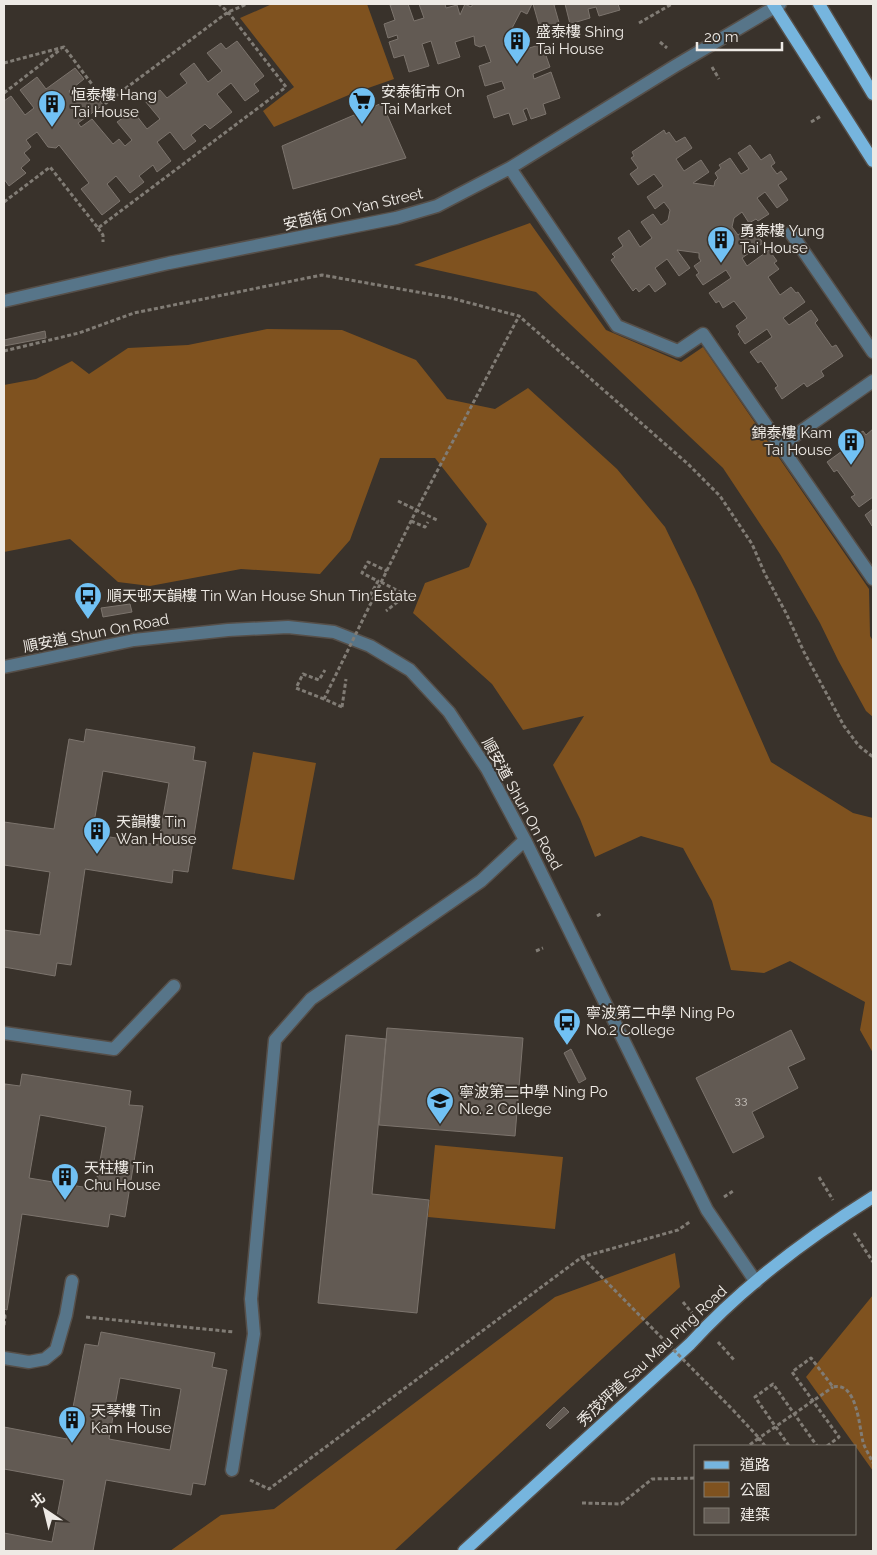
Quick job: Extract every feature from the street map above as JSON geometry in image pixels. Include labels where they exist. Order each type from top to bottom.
[{"type":"main road","points":[[819,4],[873,94]]},
{"type":"main road","points":[[776,5],[873,160]]},
{"type":"main road","name":"秀茂坪道 Sau Mau Ping Road","points":[[464,1551],[756,1282],[843,1216],[873,1198]]},
{"type":"street","name":"安茵街 On Yan Street","points":[[4,301],[169,263],[396,218],[437,206],[510,168],[776,5]]},
{"type":"street","points":[[510,168],[617,326],[678,351],[703,334],[873,579]]},
{"type":"street","points":[[792,233],[873,352]]},
{"type":"street","points":[[780,446],[873,381]]},
{"type":"street","name":"順安道 Shun On Road","points":[[4,667],[97,647],[161,636],[228,630],[288,628],[334,632],[370,646],[410,670],[442,705],[487,769],[525,840],[707,1210],[756,1282]]},
{"type":"street","points":[[232,1470],[254,1334],[251,1299],[275,1040],[311,1000],[481,881],[525,840]]},
{"type":"street","points":[[4,1033],[114,1049],[174,986]]},
{"type":"street","points":[[4,1358],[29,1362],[45,1359],[56,1350],[66,1315],[72,1281]]},
{"type":"path","points":[[98,228],[286,87],[228,12],[219,4]]},
{"type":"path","points":[[64,47],[106,103],[228,12],[247,4]]},
{"type":"path","points":[[639,23],[672,4]]},
{"type":"path","points":[[4,63],[64,47]]},
{"type":"path","points":[[4,93],[64,47]]},
{"type":"path","points":[[4,202],[50,167],[103,235],[103,242]]},
{"type":"path","points":[[4,352],[79,333],[134,313],[322,276],[451,298],[519,316],[688,464],[720,496],[752,544],[804,652],[844,726],[859,746],[873,757]]},
{"type":"path","points":[[367,602],[387,571],[411,521],[519,316]]},
{"type":"path","points":[[398,501],[438,520]]},
{"type":"path","points":[[411,521],[425,527],[428,522]]},
{"type":"path","points":[[386,611],[406,595],[362,573],[368,562],[387,571]]},
{"type":"path","points":[[324,699],[380,582]]},
{"type":"path","points":[[325,670],[319,680],[303,674],[296,688],[342,707],[346,679]]},
{"type":"path","points":[[597,916],[602,913]]},
{"type":"path","points":[[536,952],[542,948]]},
{"type":"path","points":[[232,1470],[269,1490],[582,1257],[678,1230]]},
{"type":"path","points":[[582,1257],[733,1410],[764,1445]]},
{"type":"path","points":[[4,1315],[4,1326]]},
{"type":"path","points":[[66,1315],[254,1334]]},
{"type":"path","points":[[828,1445],[839,1437],[792,1372],[812,1358],[833,1387]]},
{"type":"path","points":[[788,1445],[755,1397],[773,1384],[816,1445]]},
{"type":"path","points":[[749,1445],[833,1387],[844,1387],[850,1392],[853,1399],[864,1445],[873,1463]]},
{"type":"path","points":[[582,1503],[621,1504],[652,1479],[694,1478]]},
{"type":"green space","points":[[272,4],[367,4],[394,79],[351,94],[274,127],[263,111],[294,87],[240,18]]},
{"type":"green space","points":[[530,223],[606,330],[681,362],[703,347],[869,589],[870,636],[873,641],[873,717],[866,711],[820,623],[780,554],[723,468],[536,292],[414,265]]},
{"type":"green space","points":[[267,329],[342,330],[416,360],[447,399],[495,409],[528,388],[617,469],[665,527],[695,589],[771,762],[853,813],[873,818],[873,1053],[860,1030],[865,1002],[790,961],[764,973],[731,970],[712,901],[683,848],[641,836],[595,857],[580,819],[553,765],[584,716],[523,730],[492,684],[413,613],[425,583],[469,567],[487,524],[435,458],[380,458],[350,540],[320,574],[241,569],[150,586],[118,582],[70,539],[4,552],[4,385],[36,379],[72,361],[89,374],[128,348],[188,345]]},
{"type":"green space","points":[[253,752],[316,763],[294,880],[232,869]]},
{"type":"green space","points":[[435,1145],[563,1157],[555,1229],[428,1217]]},
{"type":"green space","points":[[675,1253],[680,1287],[394,1551],[170,1551],[221,1515],[274,1509],[555,1297]]},
{"type":"green space","points":[[873,1295],[873,1471],[857,1449],[857,1445],[854,1445],[806,1377]]},
{"type":"building","name":"盛泰樓 Shing Tai House","points":[[408,4],[414,21],[424,18],[419,4],[445,4],[446,8],[457,5],[460,15],[465,4],[471,7],[473,4],[532,4],[527,14],[521,11],[511,30],[516,32],[523,50],[542,44],[550,67],[533,74],[534,79],[551,72],[560,98],[543,104],[546,114],[531,119],[527,108],[523,110],[527,120],[513,125],[509,113],[494,118],[487,96],[505,89],[502,81],[485,86],[479,66],[491,62],[485,45],[480,47],[475,45],[474,36],[455,42],[460,57],[438,64],[431,41],[422,44],[429,66],[409,72],[404,55],[394,58],[389,42],[398,39],[397,35],[388,38],[384,24],[395,20],[390,5]]},
{"type":"building","name":"盛泰樓 Shing Tai House","points":[[533,4],[558,4],[554,5],[560,26],[541,32]]},
{"type":"building","name":"盛泰樓 Shing Tai House","points":[[565,4],[618,4],[620,10],[599,16],[596,7],[588,9],[590,18],[570,24]]},
{"type":"building","name":"恒泰樓 Hang Tai House","points":[[237,41],[264,76],[254,84],[259,91],[245,101],[231,83],[217,94],[232,112],[210,129],[205,124],[191,135],[196,141],[184,150],[170,132],[157,142],[171,161],[157,172],[153,165],[139,176],[144,182],[130,193],[116,176],[107,184],[120,201],[102,215],[81,189],[89,183],[59,145],[56,148],[48,147],[37,132],[26,140],[31,147],[24,153],[30,160],[21,168],[26,173],[9,186],[4,179],[4,101],[11,96],[25,115],[34,108],[20,90],[37,77],[46,89],[75,68],[84,79],[69,91],[75,100],[82,95],[84,98],[93,91],[103,105],[78,123],[81,127],[92,119],[113,144],[119,139],[125,146],[132,140],[117,122],[133,111],[147,129],[160,119],[145,101],[160,90],[167,98],[187,83],[180,74],[194,63],[208,82],[222,71],[207,53],[221,43],[226,49]]},
{"type":"building","name":"安泰街市 On Tai Market","points":[[382,103],[406,158],[293,189],[282,146]]},
{"type":"building","name":"勇泰樓 Yung Tai House","points":[[664,130],[666,134],[669,132],[676,142],[685,137],[692,148],[676,159],[684,171],[701,160],[709,172],[693,183],[714,186],[718,178],[715,173],[721,168],[719,165],[730,158],[741,174],[749,169],[738,153],[750,145],[761,160],[770,154],[775,163],[771,166],[777,174],[781,171],[787,179],[778,185],[788,200],[777,208],[765,192],[757,198],[769,214],[758,221],[756,219],[749,223],[742,212],[734,218],[732,227],[738,235],[749,227],[763,243],[742,258],[747,266],[769,250],[777,261],[774,263],[779,269],[768,277],[780,295],[791,287],[796,293],[798,292],[805,302],[783,318],[789,325],[811,310],[818,320],[815,323],[832,347],[836,345],[843,356],[821,371],[824,376],[807,387],[804,383],[782,399],[775,388],[778,386],[761,361],[758,363],[750,352],[772,337],[767,329],[745,344],[738,334],[740,332],[736,326],[747,318],[734,301],[723,308],[719,301],[716,303],[709,293],[731,278],[726,270],[703,285],[696,275],[699,273],[694,266],[701,261],[699,253],[677,250],[690,268],[679,276],[667,259],[655,268],[666,284],[655,292],[649,284],[639,292],[636,288],[633,291],[611,260],[615,257],[612,254],[623,246],[618,238],[629,230],[640,247],[652,238],[641,222],[653,214],[661,225],[668,220],[670,210],[664,202],[655,209],[647,197],[663,186],[654,174],[638,185],[630,174],[638,168],[631,158],[634,156],[632,152]]},
{"type":"building","points":[[45,331],[46,338],[4,346],[4,340]]},
{"type":"building","name":"錦泰樓 Kam Tai House","points":[[873,429],[873,497],[859,507],[851,497],[855,495],[837,470],[834,472],[827,462],[849,446],[846,442],[863,431],[866,435]]},
{"type":"building","points":[[873,509],[873,525],[872,526],[865,515]]},
{"type":"building","points":[[130,604],[132,612],[103,617],[101,608]]},
{"type":"building","name":"天韻樓 Tin Wan House","points":[[86,729],[195,747],[193,760],[206,762],[188,872],[173,870],[172,883],[85,869],[71,965],[57,963],[55,976],[4,967],[4,930],[40,935],[50,872],[4,865],[4,822],[54,829],[69,739],[84,742]],"holes":[[[103,771],[169,783],[158,845],[92,834]]]},
{"type":"building","points":[[387,1028],[523,1038],[515,1136],[379,1125]]},
{"type":"building","points":[[791,1030],[805,1059],[788,1067],[798,1088],[752,1112],[764,1137],[733,1153],[696,1078]]},
{"type":"building","points":[[346,1035],[386,1039],[372,1194],[429,1200],[417,1313],[318,1303]]},
{"type":"building","points":[[571,1049],[586,1079],[579,1083],[564,1053]]},
{"type":"building","name":"天柱樓 Tin Chu House","points":[[22,1074],[131,1091],[129,1105],[143,1106],[125,1217],[110,1214],[108,1227],[22,1214],[7,1310],[4,1309],[4,1091],[5,1084],[20,1086]],"holes":[[[40,1115],[106,1127],[95,1189],[29,1178]]]},
{"type":"building","name":"天琴樓 Tin Kam House","points":[[101,1332],[215,1353],[212,1367],[227,1370],[205,1485],[193,1483],[191,1495],[106,1480],[93,1551],[4,1551],[4,1533],[52,1542],[64,1480],[4,1469],[4,1427],[67,1439],[85,1344],[98,1346]],"holes":[[[120,1378],[181,1389],[170,1450],[109,1439]]]},
{"type":"building","points":[[564,1407],[569,1412],[550,1429],[546,1425]]},
{"type":"place","name":"盛泰樓 Shing Tai House","points":[[517,65]]},
{"type":"place","name":"安泰街市 On Tai Market","points":[[362,125]]},
{"type":"place","name":"恒泰樓 Hang Tai House","points":[[52,128]]},
{"type":"place","name":"勇泰樓 Yung Tai House","points":[[721,264]]},
{"type":"place","name":"錦泰樓 Kam Tai House","points":[[851,466]]},
{"type":"place","name":"順天邨天韻樓 Tin Wan House Shun Tin Estate","points":[[88,620]]},
{"type":"place","name":"天韻樓 Tin Wan House","points":[[97,855]]},
{"type":"place","name":"寧波第二中學 Ning Po No.2 College","points":[[567,1046]]},
{"type":"place","name":"寧波第二中學 Ning Po No. 2 College","points":[[440,1125]]},
{"type":"place","name":"天柱樓 Tin Chu House","points":[[65,1201]]},
{"type":"place","name":"天琴樓 Tin Kam House","points":[[72,1444]]}]
